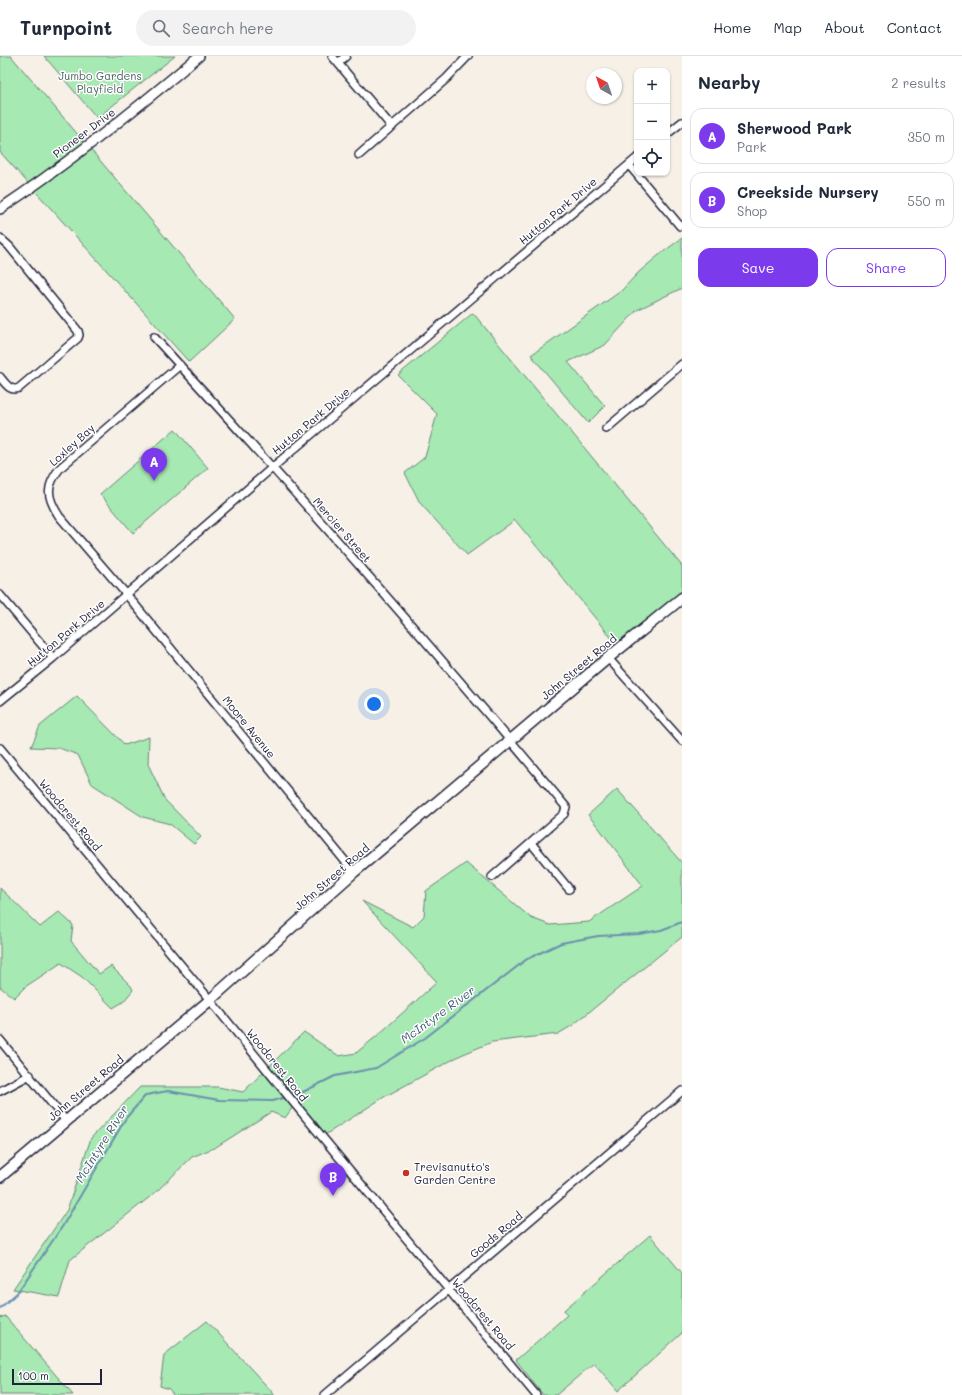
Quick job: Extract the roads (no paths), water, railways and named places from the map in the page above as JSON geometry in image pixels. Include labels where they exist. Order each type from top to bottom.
[{"type":"main road","name":"John Street Road","points":[[0,1177],[210,1000],[354,872],[608,658],[682,598]]},
{"type":"street","name":"Pioneer Drive","points":[[0,210],[28,191],[117,123],[199,56]]},
{"type":"street","points":[[332,56],[392,127]]},
{"type":"street","points":[[338,63],[346,56]]},
{"type":"street","points":[[359,155],[446,79],[468,56]]},
{"type":"street","points":[[670,132],[682,122]]},
{"type":"street","name":"Hutton Park Drive","points":[[0,701],[127,595],[273,467],[634,161]]},
{"type":"street","points":[[629,165],[680,226]]},
{"type":"street","points":[[0,238],[19,258],[78,331],[79,335],[78,338],[19,388],[14,390],[10,388],[0,377]]},
{"type":"street","name":"Mercier Street","points":[[154,337],[273,467],[510,740],[566,807],[564,814],[531,843]]},
{"type":"street","points":[[606,429],[682,364]]},
{"type":"street","name":"Loxley Bay","points":[[127,595],[59,516],[52,504],[49,487],[60,468],[180,365]]},
{"type":"street","points":[[0,595],[53,658]]},
{"type":"street","name":"Moore Avenue","points":[[127,595],[354,872]]},
{"type":"street","points":[[608,658],[682,741]]},
{"type":"street","name":"Woodcrest Road","points":[[0,748],[536,1395]]},
{"type":"street","points":[[492,877],[531,843],[569,889]]},
{"type":"street","points":[[0,1040],[66,1121]]},
{"type":"street","points":[[0,1091],[30,1075]]},
{"type":"street","name":"Goods Road","points":[[325,1395],[682,1091]]},
{"type":"waterway","name":"McIntyre River","points":[[290,1096],[299,1094],[335,1076],[376,1068],[425,1038],[527,959],[561,943],[598,936],[639,934],[661,930],[682,922]]},
{"type":"waterway","name":"McIntyre River","points":[[0,1308],[17,1293],[62,1227],[126,1118],[146,1095],[168,1091],[219,1100],[273,1101],[286,1097]]},
{"type":"place","name":"Sherwood Park","points":[[154,481]]},
{"type":"place","name":"Trevisanutto's Garden Centre","points":[[406,1173]]},
{"type":"place","name":"Creekside Nursery","points":[[333,1196]]},
{"type":"park label","name":"Jumbo Gardens Playfield","points":[[100,82]]}]
